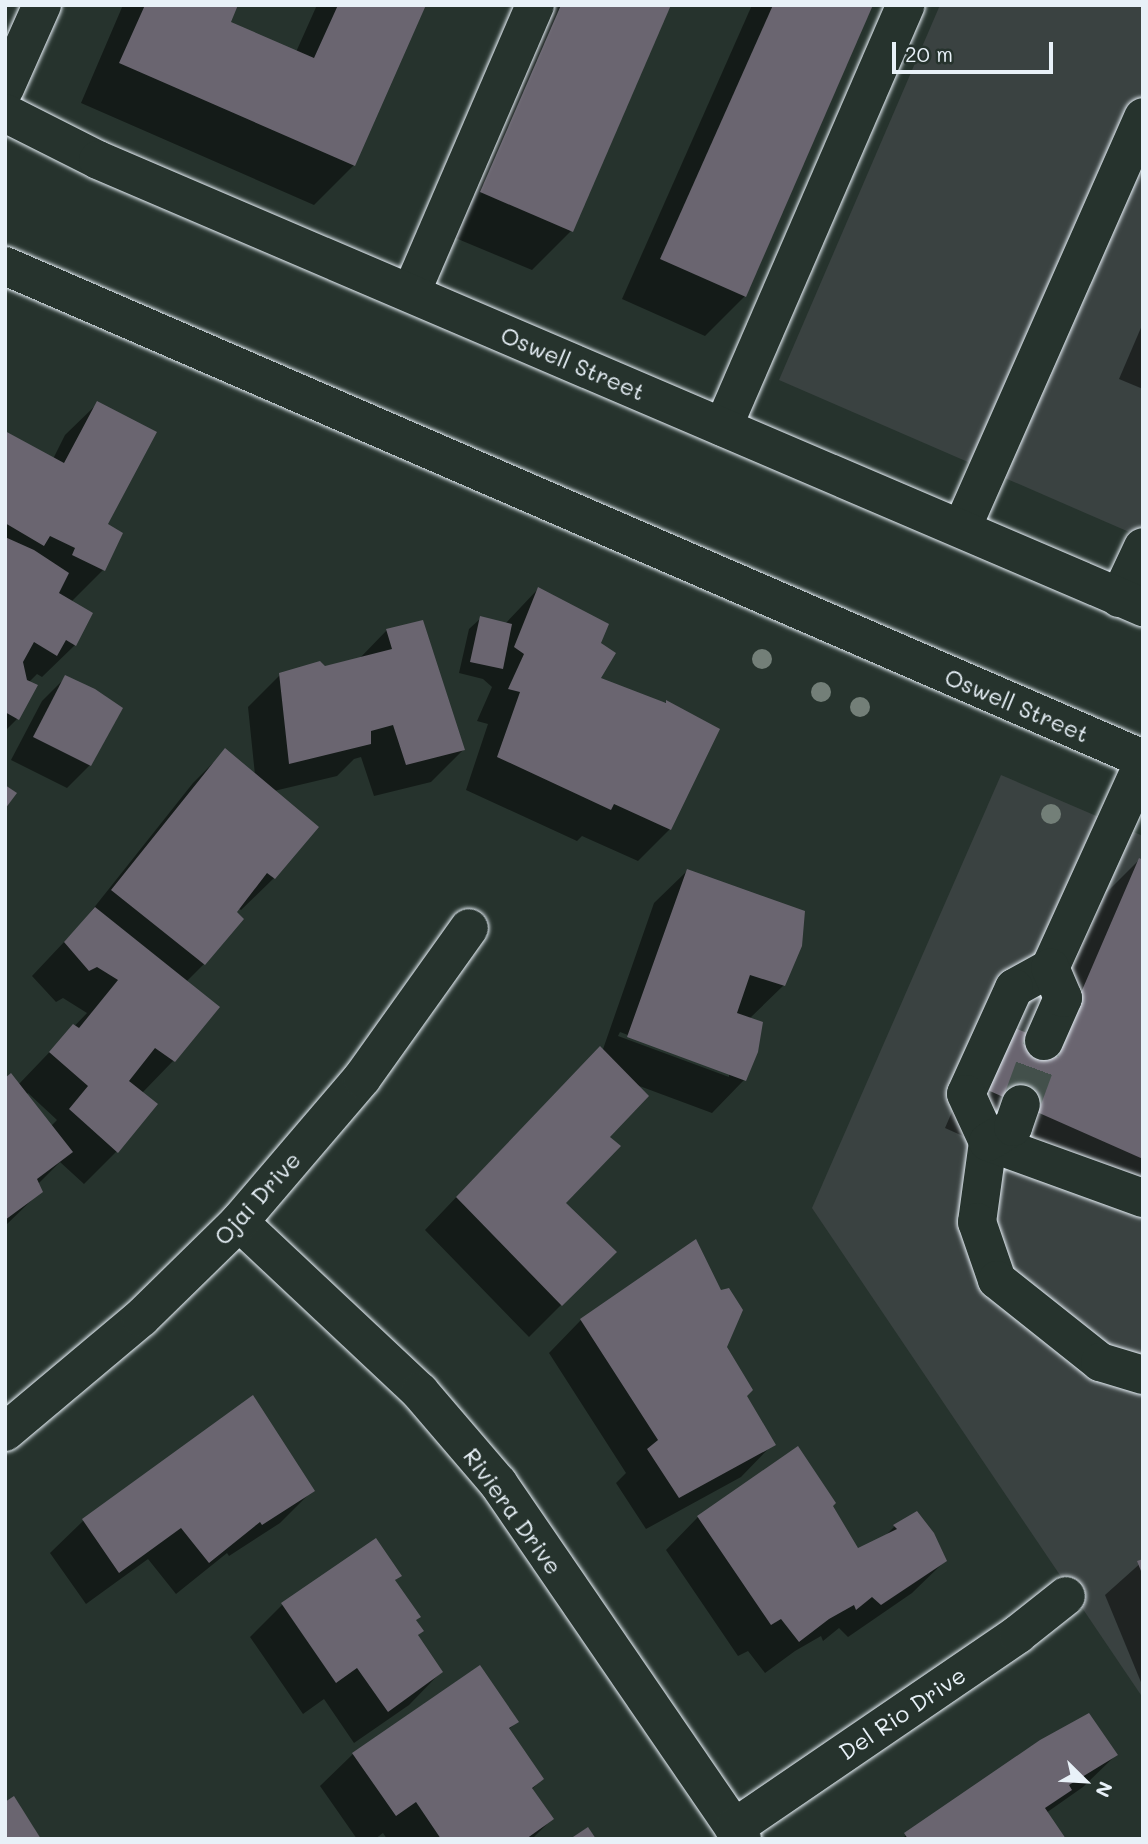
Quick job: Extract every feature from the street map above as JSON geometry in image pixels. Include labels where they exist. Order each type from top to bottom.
[{"type":"main road","points":[[5,88],[42,5]]},
{"type":"main road","points":[[411,293],[535,5]]},
{"type":"main road","points":[[723,427],[905,5]]},
{"type":"main road","name":"Oswell Street","points":[[5,113],[98,160],[1131,602]]},
{"type":"main road","points":[[962,528],[1143,117]]},
{"type":"main road","name":"Oswell Street","points":[[5,266],[1143,761]]},
{"type":"main road","points":[[1131,602],[1143,547]]},
{"type":"main road","points":[[1143,761],[1050,968],[1014,988],[966,1094],[988,1142],[978,1222],[997,1280],[1100,1362],[1143,1375]]},
{"type":"main road","name":"Ojai Drive","points":[[5,1432],[141,1318],[239,1222],[362,1078],[469,928]]},
{"type":"main road","points":[[1044,1041],[1063,998],[1050,968]]},
{"type":"main road","points":[[988,1142],[1013,1127],[1021,1104]]},
{"type":"main road","points":[[988,1142],[1143,1198]]},
{"type":"main road","name":"Riviera Drive","points":[[239,1222],[420,1392],[498,1483],[738,1833]]},
{"type":"main road","name":"Del Rio Drive","points":[[738,1833],[1018,1634],[1066,1596]]},
{"type":"shaded area","points":[[940,5],[1143,5],[1143,538],[779,380]]},
{"type":"shaded area","points":[[1001,775],[1143,836],[1143,1698],[812,1208]]},
{"type":"building","points":[[145,5],[238,5],[231,22],[314,58],[338,5],[426,5],[355,166],[119,63]]},
{"type":"building","points":[[561,5],[671,5],[573,232],[480,192]]},
{"type":"building","points":[[773,5],[873,5],[746,297],[660,259]]},
{"type":"building","points":[[97,401],[157,432],[108,524],[123,533],[105,571],[72,555],[75,548],[50,536],[44,546],[5,523],[5,431],[64,463]]},
{"type":"building","points":[[5,537],[34,550],[69,573],[59,593],[93,613],[76,646],[66,640],[57,656],[34,642],[23,662],[27,680],[38,685],[19,720],[5,712]]},
{"type":"building","points":[[538,587],[609,624],[601,643],[616,653],[601,678],[666,703],[666,700],[720,729],[671,830],[614,804],[611,810],[497,757],[520,692],[508,689],[524,654],[514,647]]},
{"type":"building","points":[[480,616],[512,624],[503,669],[470,662]]},
{"type":"building","points":[[423,620],[465,750],[406,765],[393,725],[371,731],[371,744],[289,764],[279,673],[320,661],[325,666],[392,649],[386,629]]},
{"type":"building","points":[[65,675],[95,689],[123,708],[91,766],[33,737]]},
{"type":"building","points":[[225,748],[319,827],[275,879],[267,873],[237,912],[244,919],[205,965],[111,890]]},
{"type":"building","points":[[5,785],[17,793],[5,809]]},
{"type":"building","points":[[1139,858],[1143,860],[1143,1159],[983,1088],[1010,1026],[1058,1046]]},
{"type":"building","points":[[687,869],[805,911],[802,946],[785,986],[750,975],[737,1013],[763,1022],[758,1052],[746,1081],[627,1037]]},
{"type":"building","points":[[95,907],[220,1007],[175,1062],[155,1048],[129,1081],[158,1104],[118,1153],[69,1109],[88,1086],[49,1052],[73,1024],[79,1028],[118,980],[97,967],[89,971],[64,942]]},
{"type":"building","points":[[600,1046],[649,1096],[610,1137],[621,1146],[566,1203],[617,1252],[562,1306],[456,1197]]},
{"type":"building","points":[[11,1073],[73,1152],[37,1179],[43,1192],[5,1220],[5,1078]]},
{"type":"building","points":[[696,1239],[721,1290],[729,1288],[743,1310],[727,1347],[753,1390],[747,1396],[776,1445],[679,1498],[647,1449],[658,1440],[580,1319]]},
{"type":"building","points":[[253,1395],[315,1491],[262,1525],[260,1522],[209,1563],[181,1528],[119,1573],[82,1519]]},
{"type":"building","points":[[798,1446],[836,1503],[833,1506],[858,1548],[897,1529],[893,1525],[917,1511],[934,1533],[947,1561],[881,1605],[872,1597],[856,1610],[854,1605],[829,1619],[799,1642],[781,1619],[771,1625],[697,1516]]},
{"type":"building","points":[[376,1538],[402,1576],[395,1580],[421,1617],[416,1620],[424,1631],[418,1635],[443,1672],[388,1712],[357,1668],[336,1683],[281,1603]]},
{"type":"building","points":[[1143,1559],[1143,1576],[1137,1561]]},
{"type":"building","points":[[480,1665],[519,1722],[509,1728],[544,1779],[532,1788],[554,1819],[526,1839],[441,1839],[416,1802],[396,1816],[352,1753]]},
{"type":"building","points":[[1089,1713],[1118,1755],[1069,1785],[1072,1790],[1045,1808],[1066,1839],[908,1839],[904,1833],[1040,1740]]},
{"type":"building","points":[[14,1796],[41,1839],[5,1839],[5,1802]]},
{"type":"building","points":[[588,1827],[596,1839],[570,1839]]},
{"type":"tunnel","points":[[1021,1104],[1044,1041]]}]
